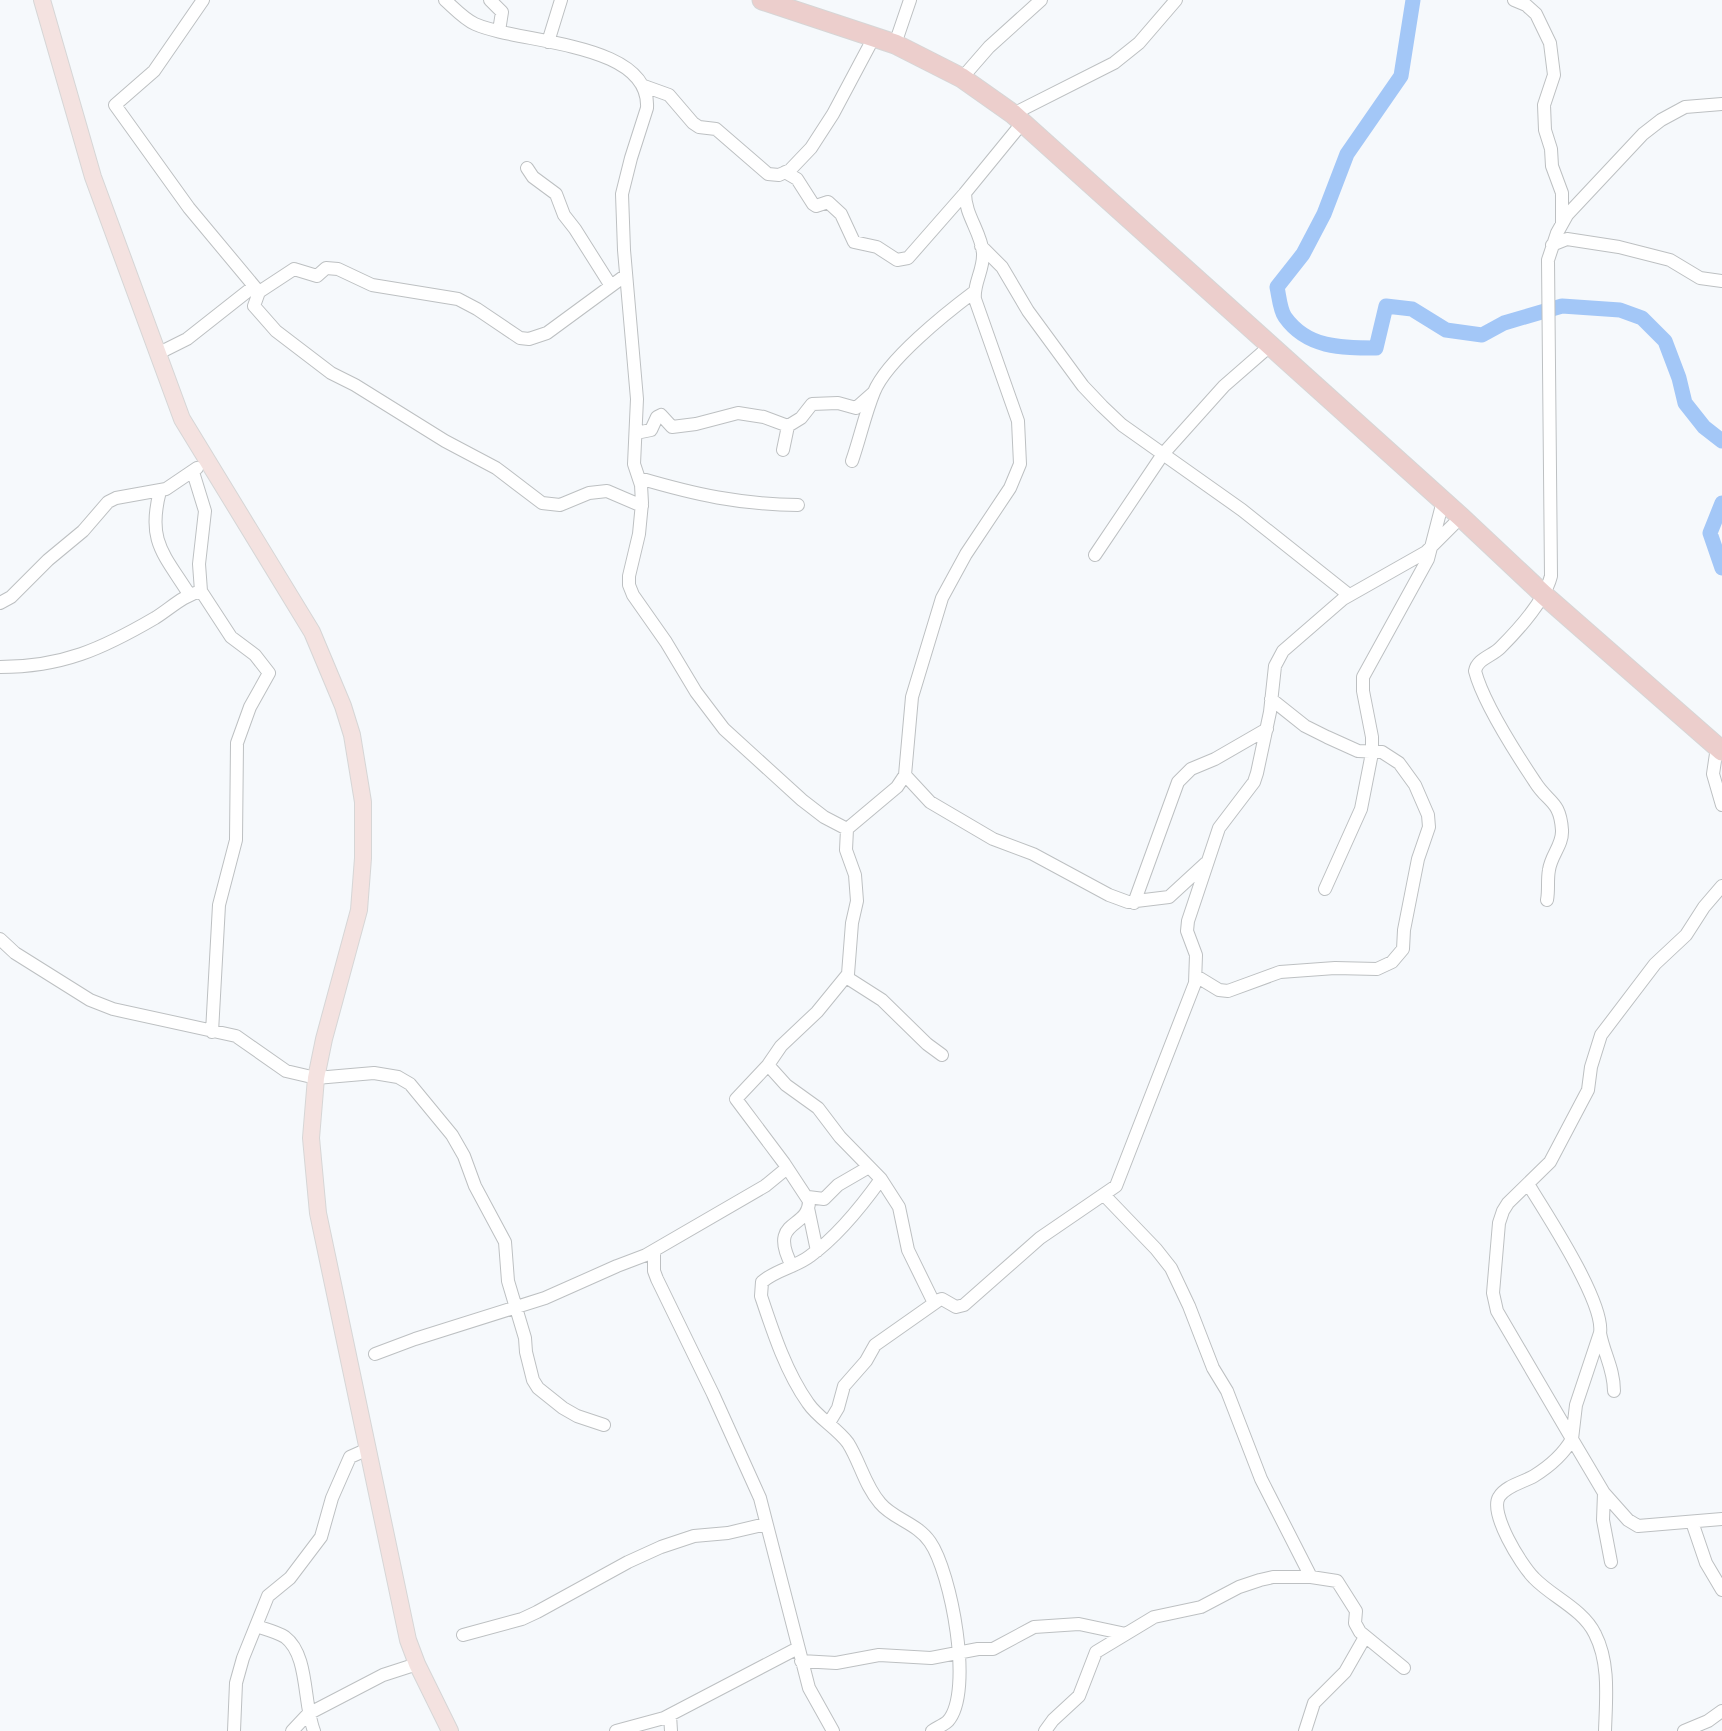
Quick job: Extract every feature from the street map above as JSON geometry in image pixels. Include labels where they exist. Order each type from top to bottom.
[{"type":"highway","points":[[762,0],[895,44],[962,78],[1018,118],[1461,517],[1544,595],[1720,749]]},
{"type":"main road","points":[[42,0],[93,177],[182,420],[312,632],[333,677],[352,735],[363,802],[362,893],[359,910],[326,1026],[316,1078],[311,1138],[318,1213],[408,1640],[417,1664],[450,1731]]},
{"type":"street","points":[[203,0],[154,71],[115,105],[189,208],[256,289],[254,306],[276,331],[331,373],[356,385],[445,442],[496,468],[542,503],[560,505],[589,493],[608,491],[642,506]]},
{"type":"street","points":[[445,0],[475,24],[616,61],[637,76],[644,86],[648,97],[647,108],[622,194],[626,275],[637,399],[634,464],[639,478],[642,506],[639,534],[629,576],[629,585],[633,595],[666,642],[700,699],[724,729],[802,800],[824,817],[848,829]]},
{"type":"street","points":[[490,0],[502,12],[499,31]]},
{"type":"street","points":[[548,42],[561,0]]},
{"type":"street","points":[[895,44],[910,0]]},
{"type":"street","points":[[962,78],[989,47],[1041,0]]},
{"type":"street","points":[[786,172],[797,178],[813,204],[816,206],[828,202],[841,214],[854,242],[877,248],[897,260],[908,258],[965,193],[1018,118],[1114,63],[1139,43],[1176,0]]},
{"type":"street","points":[[1514,0],[1526,5],[1536,14],[1550,43],[1554,75],[1544,105],[1545,130],[1551,149],[1552,166],[1562,193],[1562,223]]},
{"type":"street","points":[[644,86],[673,98],[693,123],[699,127],[716,129],[768,174],[773,176],[786,172],[811,148],[833,114],[874,37]]},
{"type":"street","points":[[1547,900],[1549,869],[1558,850],[1562,832],[1557,806],[1539,788],[1525,767],[1482,690],[1475,671],[1478,664],[1500,648],[1544,595],[1551,576],[1546,266],[1552,245],[1562,223],[1637,140],[1661,120],[1685,107],[1722,104]]},
{"type":"street","points":[[527,168],[533,177],[556,194],[561,211],[575,229],[611,286]]},
{"type":"street","points":[[783,450],[788,426],[801,418],[814,403],[840,403],[856,408],[875,391],[899,358],[938,320],[974,292],[982,271],[981,246],[968,216],[965,193]]},
{"type":"street","points":[[1552,245],[1567,239],[1619,247],[1670,260],[1700,278],[1722,281]]},
{"type":"street","points":[[981,246],[1002,267],[1028,311],[1083,386],[1122,425],[1242,510],[1349,595]]},
{"type":"street","points":[[159,353],[187,339],[256,289],[294,269],[317,276],[326,268],[338,269],[372,285],[458,299],[477,308],[520,338],[529,339],[546,333],[626,275]]},
{"type":"street","points":[[817,1251],[808,1203],[787,1168],[736,1101],[737,1097],[768,1065],[781,1046],[816,1012],[846,977],[852,923],[857,901],[857,882],[846,850],[848,829],[897,787],[905,774],[912,698],[942,598],[966,554],[1010,488],[1020,464],[1018,421],[990,346],[974,292]]},
{"type":"street","points":[[1095,555],[1163,454],[1224,386],[1271,345]]},
{"type":"street","points":[[852,461],[875,391]]},
{"type":"street","points":[[636,433],[652,429],[657,417],[661,415],[672,427],[701,423],[738,413],[764,417],[788,426]]},
{"type":"street","points":[[1,604],[48,560],[83,532],[108,502],[116,498],[160,491],[193,472],[207,461]]},
{"type":"street","points":[[0,667],[35,666],[82,656],[143,625],[195,592],[205,511],[193,472]]},
{"type":"street","points":[[639,478],[716,499],[751,504],[798,505]]},
{"type":"street","points":[[160,491],[154,520],[156,540],[231,637],[255,655],[269,673],[250,707],[237,743],[236,840],[219,905],[212,1032]]},
{"type":"street","points":[[1325,889],[1361,810],[1372,752],[1372,737],[1363,691],[1363,677],[1428,559],[1443,501]]},
{"type":"street","points":[[828,1423],[838,1408],[844,1386],[866,1361],[875,1345],[942,1299],[956,1307],[964,1305],[1047,1232],[1105,1196],[1116,1186],[1122,1176],[1195,983],[1196,955],[1187,926],[1219,828],[1254,782],[1272,700],[1275,666],[1283,650],[1349,595],[1432,547],[1461,517]]},
{"type":"street","points":[[1196,976],[1219,990],[1228,991],[1280,972],[1335,968],[1377,969],[1392,962],[1401,952],[1418,858],[1427,836],[1429,820],[1415,786],[1406,772],[1382,752],[1372,752],[1346,746],[1305,726],[1272,700]]},
{"type":"street","points":[[1134,903],[1178,782],[1191,769],[1215,759],[1266,729]]},
{"type":"street","points":[[1720,749],[1714,774],[1722,805]]},
{"type":"street","points":[[905,774],[930,802],[993,840],[1033,854],[1109,895],[1134,903],[1169,897],[1210,859]]},
{"type":"street","points":[[1722,886],[1686,935],[1654,964],[1601,1035],[1590,1070],[1588,1090],[1550,1162],[1503,1211],[1499,1223],[1494,1302],[1502,1321],[1604,1493],[1633,1524],[1638,1526],[1722,1519]]},
{"type":"street","points":[[0,939],[15,953],[90,1000],[113,1009],[236,1036],[286,1071],[316,1078],[358,1073],[398,1077],[410,1084],[428,1103],[452,1135],[464,1156],[475,1186],[505,1242],[508,1281],[534,1380],[538,1388],[563,1408],[577,1416],[604,1425]]},
{"type":"street","points":[[846,977],[882,1000],[927,1044],[942,1055]]},
{"type":"street","points":[[768,1065],[786,1084],[818,1108],[869,1168],[881,1179],[899,1207],[908,1250],[934,1303]]},
{"type":"street","points":[[375,1354],[415,1339],[545,1298],[654,1252],[769,1183],[787,1168]]},
{"type":"street","points":[[792,1266],[783,1248],[784,1238],[808,1203],[824,1199],[838,1185],[869,1168]]},
{"type":"street","points":[[881,1179],[861,1207],[817,1251],[762,1282],[761,1296],[799,1390],[809,1406],[848,1444],[879,1502],[885,1509],[916,1528],[930,1542],[936,1552],[952,1595],[958,1654],[959,1687],[956,1702],[948,1721],[932,1731]]},
{"type":"street","points":[[1528,1184],[1581,1274],[1600,1321],[1600,1333],[1613,1373],[1614,1390]]},
{"type":"street","points":[[1105,1196],[1156,1249],[1171,1268],[1189,1306],[1212,1368],[1227,1391],[1261,1479],[1311,1577]]},
{"type":"street","points":[[654,1252],[654,1271],[657,1280],[713,1394],[760,1498],[799,1654],[813,1699],[832,1731]]},
{"type":"street","points":[[1600,1333],[1576,1405],[1572,1440],[1557,1460],[1535,1475],[1502,1492],[1496,1504],[1498,1518],[1532,1576],[1587,1621],[1596,1636],[1607,1680],[1605,1731]]},
{"type":"street","points":[[234,1731],[236,1683],[268,1596],[290,1578],[321,1537],[332,1498],[350,1457],[368,1449]]},
{"type":"street","points":[[1604,1493],[1603,1520],[1611,1562]]},
{"type":"street","points":[[1692,1522],[1706,1563],[1722,1590]]},
{"type":"street","points":[[463,1635],[522,1619],[628,1562],[668,1544],[694,1536],[728,1533],[766,1524]]},
{"type":"street","points":[[1045,1731],[1053,1720],[1079,1696],[1096,1652],[1161,1614],[1201,1606],[1239,1587],[1260,1580],[1280,1577],[1311,1577],[1337,1581],[1356,1611],[1355,1623],[1365,1637],[1404,1668]]},
{"type":"street","points":[[616,1731],[670,1715],[799,1654],[836,1663],[879,1655],[931,1658],[993,1649],[1034,1627],[1079,1624],[1126,1634]]},
{"type":"street","points":[[256,1626],[283,1636],[299,1654],[308,1714],[314,1731]]},
{"type":"street","points":[[1305,1731],[1314,1703],[1345,1672],[1365,1637]]},
{"type":"street","points":[[292,1731],[308,1714],[383,1675],[417,1664]]},
{"type":"street","points":[[1684,1731],[1708,1721],[1722,1711]]},
{"type":"street","points":[[670,1715],[671,1731]]},
{"type":"street","points":[[948,1721],[956,1731]]},
{"type":"waterway","points":[[1413,0],[1401,76],[1347,154],[1324,214],[1303,254],[1277,287],[1285,317],[1304,335],[1314,340],[1350,348],[1376,348],[1386,306],[1412,309],[1446,330],[1482,335],[1504,323],[1562,306],[1620,310],[1642,318],[1665,341],[1679,378],[1685,403],[1704,427],[1722,441]]},
{"type":"waterway","points":[[1722,503],[1710,533],[1722,568]]}]
